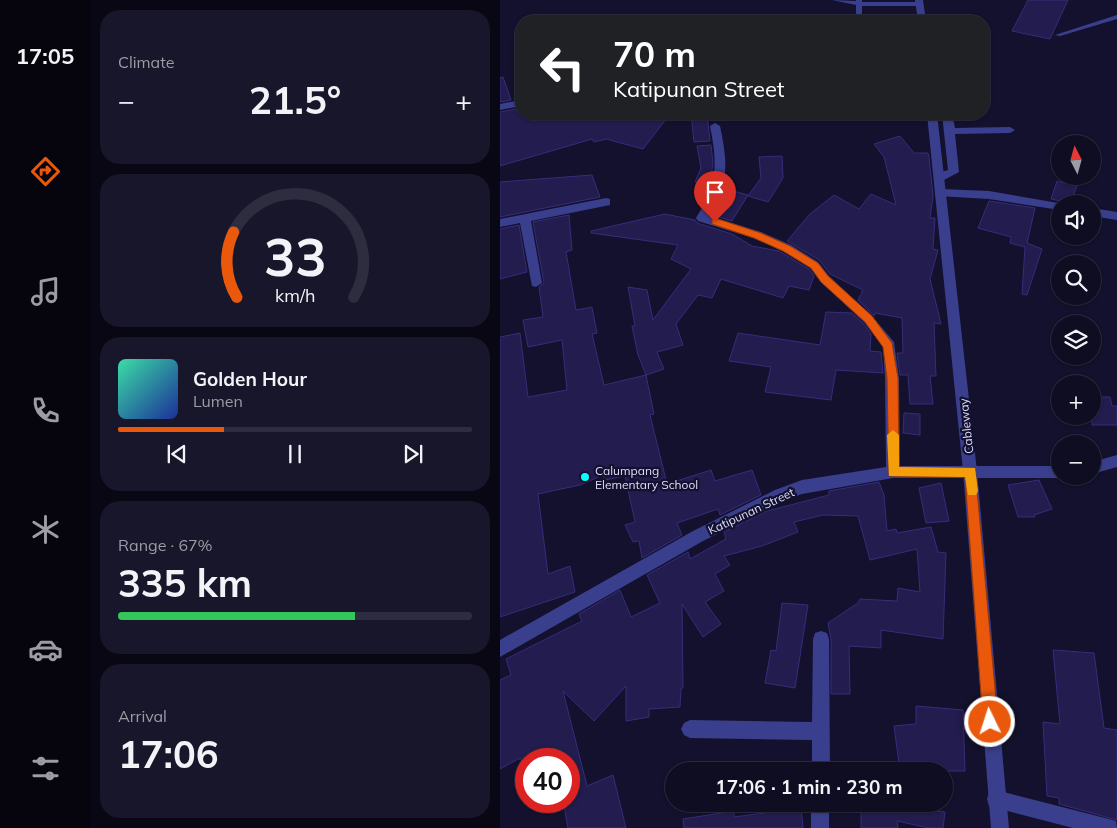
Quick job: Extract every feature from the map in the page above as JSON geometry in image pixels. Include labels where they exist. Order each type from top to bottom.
[{"type":"street","points":[[919,2],[921,15]]},
{"type":"street","points":[[500,107],[515,104]]},
{"type":"street","name":"Cableway","points":[[933,120],[970,471],[996,799],[1000,828]]},
{"type":"street","points":[[940,177],[954,172],[948,120]]},
{"type":"street","points":[[715,126],[722,162],[720,186],[702,218],[757,235],[787,248],[814,265],[825,279],[874,326],[889,346],[892,378],[893,472]]},
{"type":"street","points":[[950,131],[1010,130]]},
{"type":"street","points":[[942,194],[989,195],[1051,205]]},
{"type":"street","points":[[500,222],[606,202]]},
{"type":"street","points":[[1101,213],[1117,216]]},
{"type":"street","points":[[525,217],[536,283]]},
{"type":"street","points":[[1101,465],[1117,461]]},
{"type":"street","name":"Katipunan Street","points":[[500,649],[698,536],[780,495],[823,482],[893,472],[1051,472]]},
{"type":"street","points":[[821,639],[821,762]]},
{"type":"street","points":[[690,729],[821,731]]},
{"type":"street","points":[[996,799],[1109,828]]},
{"type":"street","points":[[820,812],[820,828]]},
{"type":"lane","points":[[835,0],[919,2]]},
{"type":"lane","points":[[859,15],[860,2]]},
{"type":"lane","points":[[1058,35],[1117,17]]},
{"type":"building","points":[[1028,0],[1068,0],[1050,39],[1012,31]]},
{"type":"building","points":[[503,77],[511,100],[500,102],[500,78]]},
{"type":"building","points":[[515,109],[515,120],[665,120],[643,149],[606,139],[594,142],[592,139],[500,166],[500,112]]},
{"type":"building","points":[[692,120],[708,120],[710,141],[694,142]]},
{"type":"building","points":[[900,136],[914,153],[928,153],[929,157],[933,196],[930,218],[935,218],[933,249],[938,250],[930,279],[941,324],[934,323],[936,376],[930,376],[933,404],[910,404],[908,375],[900,375],[897,353],[903,353],[902,318],[875,313],[874,316],[858,300],[863,290],[830,274],[819,260],[787,241],[810,214],[834,195],[859,209],[871,194],[896,205],[884,157],[874,144]]},
{"type":"building","points":[[711,145],[713,163],[710,184],[695,182],[701,168],[697,146]]},
{"type":"building","points":[[782,156],[783,178],[768,202],[748,196],[761,178],[759,157]]},
{"type":"building","points":[[592,175],[600,197],[500,217],[500,182]]},
{"type":"building","points":[[1056,185],[1077,186],[1073,195],[1052,195]]},
{"type":"building","points":[[726,189],[748,195],[732,221],[712,215]]},
{"type":"building","points":[[989,201],[1035,208],[1027,243],[1042,249],[1027,295],[1022,294],[1025,247],[1010,243],[1011,237],[978,228]]},
{"type":"building","points":[[665,214],[695,220],[697,223],[732,234],[752,246],[779,251],[809,269],[814,276],[809,290],[789,286],[783,298],[721,279],[712,298],[698,295],[676,324],[683,345],[657,352],[664,369],[646,375],[638,355],[632,326],[635,326],[628,287],[647,290],[653,320],[691,269],[671,259],[678,245],[591,233],[591,231]]},
{"type":"building","name":"Calumpang Elementary School","points":[[569,215],[572,250],[566,252],[576,310],[592,307],[597,333],[592,334],[604,385],[646,375],[654,414],[650,415],[667,484],[711,470],[715,481],[752,470],[761,495],[720,515],[718,509],[677,523],[682,535],[642,558],[639,541],[633,542],[625,525],[635,522],[625,476],[605,480],[603,475],[580,485],[538,494],[548,574],[570,566],[575,592],[500,617],[500,337],[520,333],[528,397],[567,390],[562,340],[528,347],[523,320],[543,317],[539,287],[544,283],[533,222]]},
{"type":"building","points":[[519,225],[527,272],[500,279],[500,229]]},
{"type":"building","points":[[826,312],[852,313],[863,323],[871,334],[870,351],[881,352],[883,373],[836,370],[831,400],[765,392],[771,367],[729,361],[738,333],[820,345]]},
{"type":"building","points":[[1101,397],[1110,397],[1112,406],[1117,406],[1117,425],[1101,425]]},
{"type":"building","points":[[904,413],[920,414],[920,435],[903,433]]},
{"type":"building","points":[[1039,480],[1052,509],[1034,515],[1035,517],[1018,517],[1008,485]]},
{"type":"building","points":[[879,482],[884,495],[887,531],[896,529],[897,533],[931,527],[938,552],[946,553],[943,639],[881,630],[881,648],[849,646],[850,694],[831,694],[831,639],[828,623],[858,603],[860,599],[897,601],[898,588],[920,592],[917,549],[870,560],[858,516],[823,515],[794,522],[798,532],[762,546],[724,556],[730,565],[715,574],[724,591],[705,602],[721,624],[703,637],[682,604],[683,688],[681,688],[680,707],[649,709],[649,717],[626,721],[626,686],[594,721],[563,691],[577,748],[515,748],[515,761],[500,769],[500,680],[511,675],[506,659],[582,621],[579,614],[620,590],[631,617],[660,603],[647,575],[688,552],[690,559],[726,539],[724,532],[767,511],[829,495],[829,491]]},
{"type":"building","points":[[941,483],[949,521],[926,523],[919,488]]},
{"type":"building","points":[[782,603],[808,605],[795,688],[765,683],[771,650],[776,651]]},
{"type":"building","points":[[1053,650],[1094,653],[1104,728],[1117,730],[1117,820],[1059,804],[1059,798],[1047,796],[1043,722],[1060,724]]},
{"type":"building","points":[[916,706],[963,710],[965,771],[953,771],[953,762],[899,762],[894,726],[916,724]]},
{"type":"building","points":[[580,758],[587,786],[613,775],[626,828],[568,828],[565,813],[580,813]]},
{"type":"building","points":[[728,812],[734,812],[734,817],[771,812],[801,812],[803,828],[684,828],[683,819]]},
{"type":"building","points":[[861,812],[945,812],[943,828],[929,828],[897,821],[898,828],[861,828]]},
{"type":"slow traffic","points":[[893,435],[893,472],[970,471],[972,491]]},
{"type":"place","name":"Calumpang Elementary School","points":[[585,477]]},
{"type":"route","points":[[715,222],[757,235],[787,248],[814,265],[825,279],[868,319],[889,346],[892,378],[893,472],[970,471],[990,722]]}]
